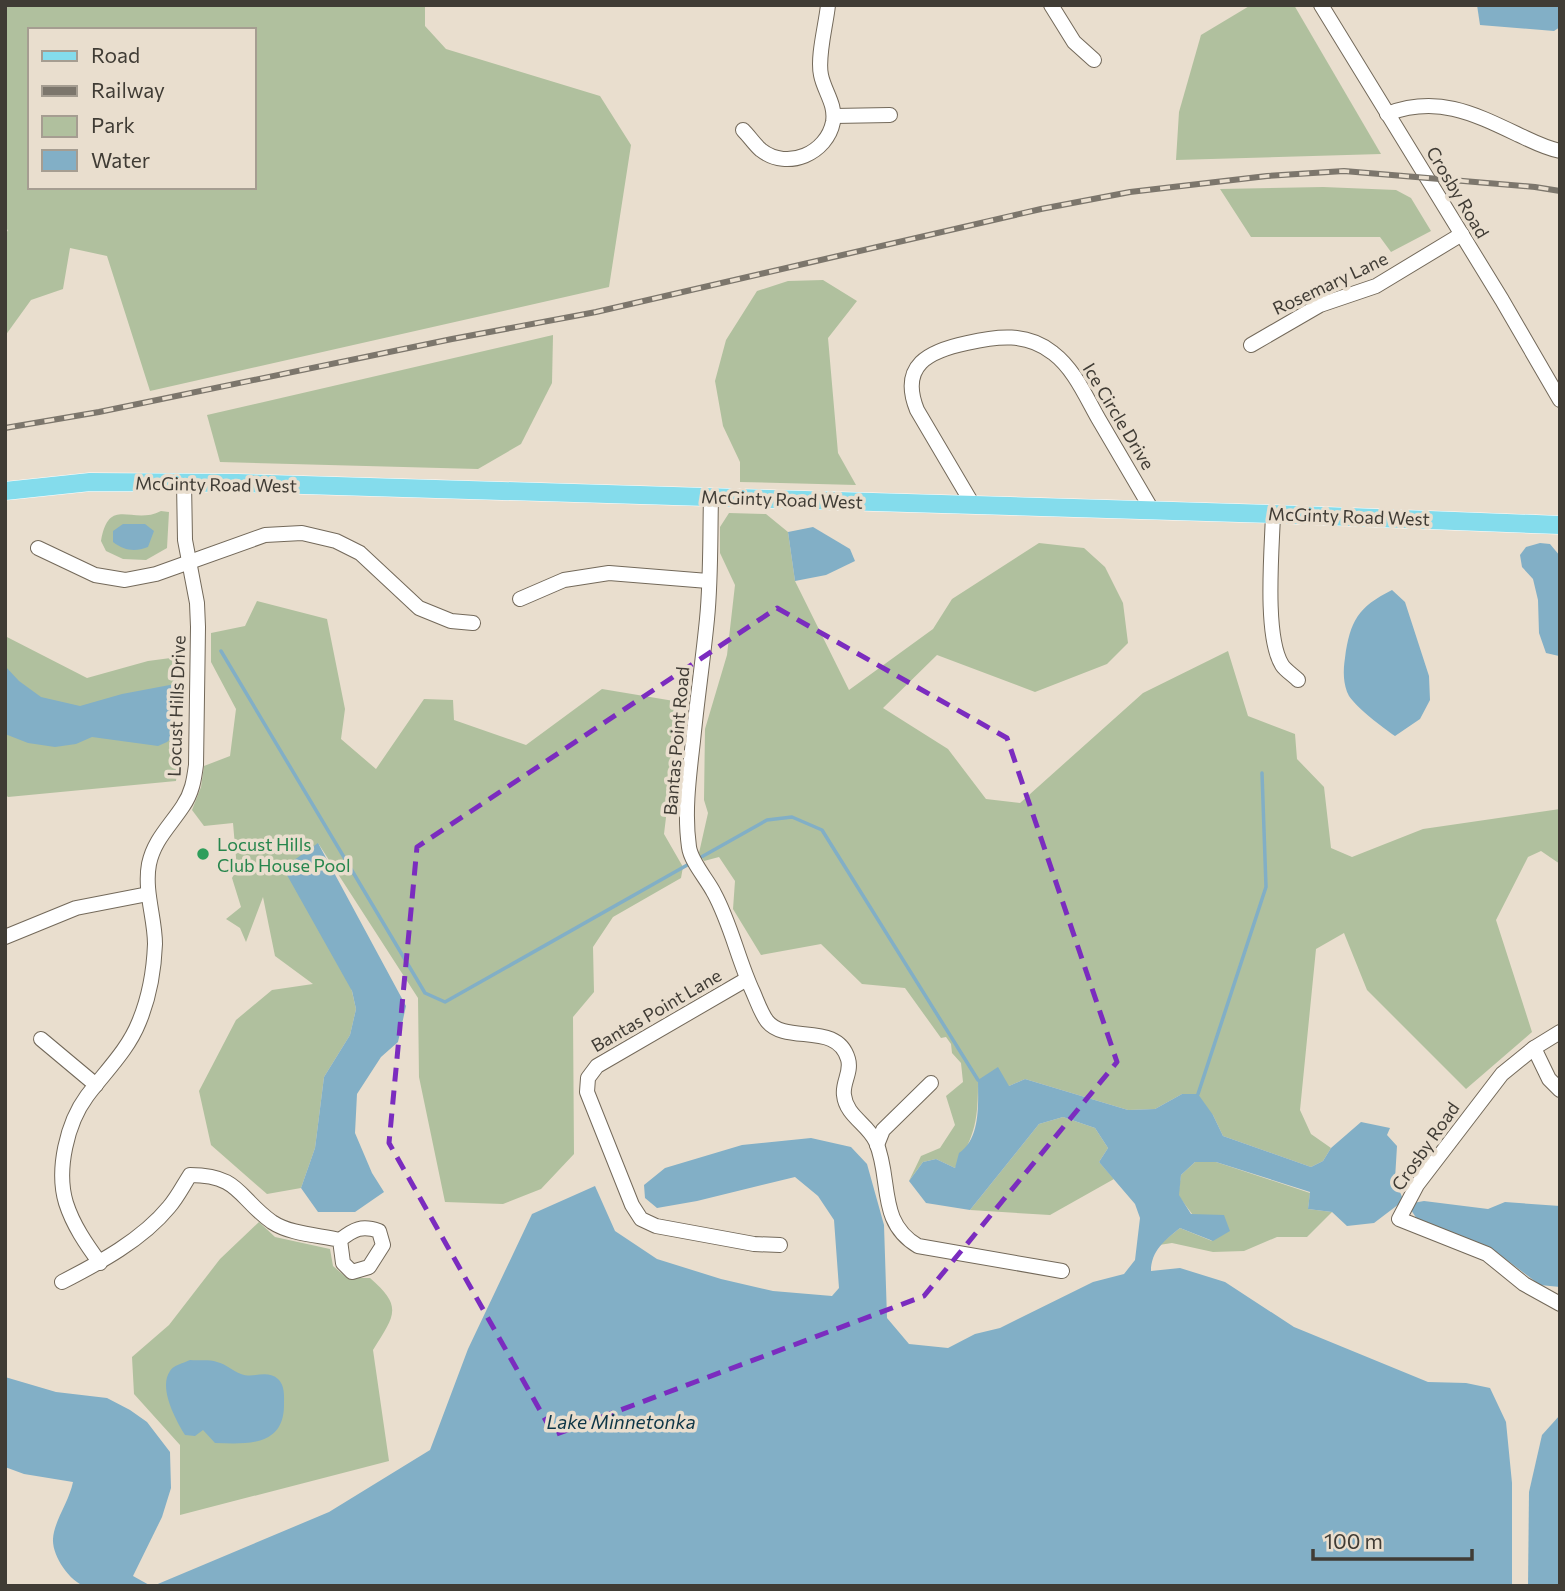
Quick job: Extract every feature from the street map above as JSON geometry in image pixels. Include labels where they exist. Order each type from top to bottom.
[{"type":"main road","name":"McGinty Road West","points":[[5,491],[90,482],[184,482],[1273,513],[1560,525]]},
{"type":"street","points":[[743,130],[762,150],[787,159],[800,158],[822,144],[830,133],[834,116],[820,73],[828,5]]},
{"type":"street","points":[[1051,5],[1074,42],[1094,60]]},
{"type":"street","name":"Crosby Road","points":[[1321,5],[1560,400]]},
{"type":"street","points":[[1387,114],[1413,106],[1441,106],[1460,110],[1560,151]]},
{"type":"street","points":[[834,116],[890,115]]},
{"type":"street","name":"Rosemary Lane","points":[[1251,345],[1312,308],[1376,286],[1462,234]]},
{"type":"street","name":"Ice Circle Drive","points":[[973,505],[917,410],[912,398],[912,385],[915,373],[931,353],[1002,337],[1035,342],[1064,362],[1152,510]]},
{"type":"street","name":"Locust Hills Drive","points":[[100,1263],[80,1235],[65,1201],[63,1161],[69,1131],[85,1098],[118,1058],[139,1023],[151,982],[155,943],[148,894],[148,866],[156,842],[185,804],[194,785],[198,627],[185,540],[184,482]]},
{"type":"street","name":"Bantas Point Road","points":[[711,497],[707,617],[686,811],[689,850],[716,895],[747,979],[767,1021],[777,1029],[829,1038],[842,1046],[849,1060],[843,1093],[846,1104],[855,1119],[870,1131],[877,1145],[890,1213],[906,1239],[918,1246],[1062,1271]]},
{"type":"street","points":[[1273,513],[1270,599],[1275,646],[1282,666],[1298,680]]},
{"type":"street","points":[[38,548],[95,575],[125,580],[156,574],[265,535],[302,533],[336,541],[360,552],[419,608],[451,621],[473,623]]},
{"type":"street","points":[[520,599],[564,580],[609,573],[708,581]]},
{"type":"street","points":[[5,937],[76,908],[148,894]]},
{"type":"street","name":"Bantas Point Lane","points":[[747,979],[597,1066],[588,1078],[587,1091],[621,1181],[641,1219],[656,1226],[754,1244],[780,1245]]},
{"type":"street","name":"Crosby Road","points":[[1560,1032],[1534,1048],[1502,1074],[1459,1129],[1399,1219],[1487,1254],[1524,1284],[1560,1304]]},
{"type":"street","points":[[41,1039],[96,1085]]},
{"type":"street","points":[[1534,1048],[1549,1079],[1560,1090]]},
{"type":"street","points":[[877,1145],[883,1130],[931,1083]]},
{"type":"street","points":[[62,1282],[100,1263],[143,1232],[169,1208],[190,1175],[208,1175],[227,1182],[271,1221],[288,1230],[340,1240]]},
{"type":"highlighted area","points":[[777,608],[1007,738],[1117,1062],[924,1296],[554,1435],[389,1143],[417,847]]},
{"type":"green space","points":[[5,5],[425,5],[425,26],[446,49],[600,96],[631,145],[609,287],[150,391],[107,256],[70,248],[63,289],[31,300],[5,336],[5,232],[8,231],[5,225]]},
{"type":"green space","points":[[1251,5],[1294,5],[1381,154],[1176,160],[1179,112],[1201,35]]},
{"type":"green space","points":[[1323,187],[1396,190],[1411,198],[1431,231],[1391,252],[1380,237],[1251,237],[1220,189]]},
{"type":"green space","points":[[823,280],[857,301],[828,338],[838,453],[856,485],[740,482],[740,462],[723,426],[715,381],[726,340],[757,291],[788,281]]},
{"type":"green space","points":[[553,335],[552,383],[521,444],[478,469],[220,462],[207,415]]},
{"type":"green space","points":[[161,511],[169,512],[167,548],[146,560],[123,559],[106,551],[101,541],[110,519],[116,515],[141,516]]},
{"type":"green space","points":[[729,513],[766,514],[788,532],[795,581],[849,690],[933,629],[952,599],[1039,543],[1084,548],[1105,567],[1123,603],[1128,643],[1107,664],[1035,692],[937,655],[883,708],[948,749],[986,799],[1020,803],[1143,693],[1228,651],[1248,716],[1295,734],[1297,759],[1324,787],[1331,848],[1352,857],[1423,829],[1560,809],[1560,864],[1541,851],[1528,857],[1496,920],[1532,1032],[1466,1089],[1367,990],[1344,933],[1316,949],[1300,1110],[1311,1134],[1331,1148],[1323,1161],[1311,1167],[1223,1136],[1213,1115],[1182,1094],[1155,1109],[1128,1110],[1025,1079],[1009,1086],[978,1080],[974,1126],[955,1168],[936,1159],[923,1162],[909,1181],[921,1156],[940,1148],[955,1125],[946,1096],[963,1082],[961,1063],[952,1053],[951,1044],[946,1037],[941,1038],[905,988],[862,984],[821,944],[761,955],[733,909],[735,881],[719,857],[704,861],[699,853],[708,813],[704,800],[705,729],[727,655],[735,585],[720,553],[720,527]]},
{"type":"green space","points":[[257,601],[327,619],[345,709],[341,739],[376,769],[424,699],[453,700],[454,720],[526,745],[602,689],[680,702],[664,834],[683,867],[681,878],[613,917],[593,947],[594,992],[573,1017],[574,1154],[541,1189],[503,1204],[445,1202],[419,1077],[418,998],[318,843],[356,1009],[350,1035],[324,1077],[315,1148],[301,1188],[267,1194],[211,1145],[199,1091],[236,1020],[272,990],[313,984],[275,956],[263,897],[246,942],[240,928],[226,919],[241,907],[232,878],[237,869],[233,823],[204,826],[192,810],[201,787],[204,766],[230,756],[236,709],[211,662],[211,633],[245,626]]},
{"type":"green space","points":[[5,636],[87,678],[148,661],[178,657],[182,735],[176,781],[8,797],[5,794]]},
{"type":"green space","points":[[1063,1117],[1095,1128],[1108,1148],[1099,1162],[1114,1179],[1050,1215],[970,1210],[1039,1124]]},
{"type":"green space","points":[[1195,1162],[1216,1162],[1310,1193],[1308,1209],[1332,1212],[1307,1237],[1277,1237],[1244,1251],[1213,1252],[1172,1243],[1159,1245],[1180,1228],[1212,1241],[1178,1195],[1181,1175]]},
{"type":"green space","points":[[259,1222],[275,1237],[330,1249],[333,1266],[347,1278],[370,1278],[388,1297],[392,1312],[390,1320],[373,1350],[389,1461],[180,1515],[180,1445],[134,1394],[132,1357],[169,1325],[220,1259]]},
{"type":"water","points":[[1477,5],[1560,5],[1560,27],[1554,31],[1480,25]]},
{"type":"water","points":[[123,524],[145,524],[154,531],[148,547],[130,550],[113,542],[113,531]]},
{"type":"water","points":[[813,527],[850,549],[855,561],[826,575],[795,581],[788,532]]},
{"type":"water","points":[[1540,543],[1550,544],[1560,556],[1559,656],[1546,653],[1539,633],[1538,600],[1533,579],[1522,567],[1520,555],[1526,547]]},
{"type":"water","points":[[1392,590],[1405,602],[1429,676],[1430,700],[1420,719],[1395,736],[1370,718],[1349,696],[1344,672],[1350,634],[1358,616],[1380,596]]},
{"type":"water","points":[[5,666],[19,681],[41,697],[80,706],[122,694],[175,684],[178,713],[176,734],[158,746],[92,737],[76,744],[55,747],[28,743],[5,734]]},
{"type":"water","points":[[318,843],[406,1006],[398,1042],[381,1057],[357,1094],[355,1133],[372,1173],[384,1192],[355,1212],[318,1212],[301,1188],[315,1148],[324,1077],[350,1035],[356,1009],[352,991],[283,868]]},
{"type":"water","name":"Lake Minnetonka","points":[[998,1067],[1009,1086],[1025,1079],[1128,1110],[1155,1109],[1182,1094],[1198,1094],[1213,1115],[1223,1136],[1311,1167],[1323,1161],[1331,1148],[1361,1122],[1390,1128],[1387,1135],[1397,1146],[1395,1179],[1402,1197],[1413,1203],[1424,1201],[1488,1209],[1505,1202],[1560,1206],[1560,1287],[1540,1285],[1492,1249],[1417,1219],[1411,1210],[1399,1204],[1374,1223],[1347,1226],[1332,1212],[1308,1209],[1310,1192],[1216,1162],[1195,1162],[1181,1175],[1179,1195],[1191,1214],[1224,1215],[1230,1231],[1213,1241],[1180,1228],[1160,1246],[1153,1258],[1151,1271],[1180,1268],[1225,1282],[1294,1327],[1428,1382],[1466,1383],[1490,1388],[1506,1422],[1512,1483],[1512,1586],[153,1586],[329,1512],[430,1450],[468,1349],[532,1214],[595,1186],[615,1231],[657,1259],[721,1279],[773,1291],[832,1296],[839,1288],[834,1220],[818,1196],[795,1177],[657,1208],[645,1198],[644,1185],[665,1168],[742,1145],[811,1138],[851,1147],[867,1164],[884,1225],[887,1318],[909,1344],[948,1348],[975,1334],[1000,1328],[1093,1282],[1124,1274],[1135,1260],[1140,1218],[1135,1204],[1099,1162],[1108,1148],[1095,1128],[1063,1117],[1039,1124],[970,1210],[926,1203],[909,1181],[923,1162],[936,1159],[955,1168],[959,1153],[966,1147],[975,1130],[978,1080]]},
{"type":"water","points":[[190,1360],[214,1361],[241,1374],[264,1374],[278,1379],[283,1388],[284,1405],[278,1429],[261,1440],[239,1443],[215,1443],[203,1430],[195,1436],[185,1435],[170,1404],[166,1386],[171,1369]]},
{"type":"water","points":[[5,1377],[56,1392],[107,1398],[147,1422],[170,1452],[171,1488],[162,1517],[133,1576],[151,1586],[85,1586],[73,1579],[63,1567],[55,1552],[53,1539],[73,1482],[24,1474],[5,1467]]},
{"type":"water","points":[[1560,1415],[1560,1586],[1528,1586],[1529,1492],[1542,1435]]},
{"type":"waterway","points":[[221,651],[425,993],[445,1002],[689,864]]},
{"type":"waterway","points":[[1198,1094],[1266,887],[1262,773]]},
{"type":"waterway","points":[[696,860],[767,820],[792,817],[822,830],[978,1080]]},
{"type":"railway","points":[[5,428],[99,412],[596,312],[1041,209],[1130,192],[1267,176],[1344,171],[1560,191]]},
{"type":"place","name":"Locust Hills Club House Pool","points":[[203,854]]}]
